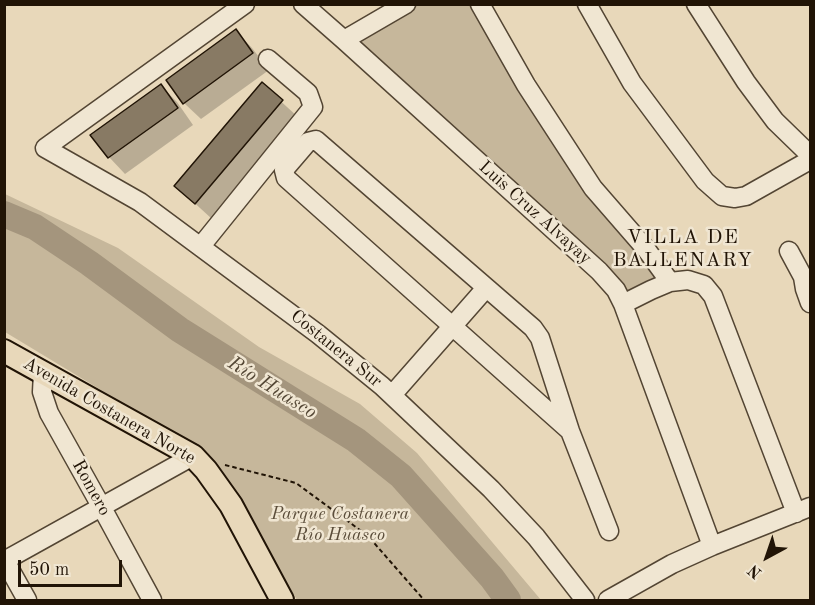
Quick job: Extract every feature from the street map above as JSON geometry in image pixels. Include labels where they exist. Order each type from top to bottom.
[{"type":"main road","name":"Avenida Costanera Norte","points":[[4,351],[193,456],[231,505],[282,600]]},
{"type":"street","name":"Costanera Sur","points":[[245,4],[45,148],[140,202],[318,334],[392,395],[491,489],[536,537],[585,600]]},
{"type":"street","name":"Luis Cruz Alvayay","points":[[303,4],[599,271],[616,290],[712,546]]},
{"type":"street","points":[[344,40],[406,4]]},
{"type":"street","points":[[480,4],[526,85],[593,188],[646,249],[670,282]]},
{"type":"street","points":[[587,4],[632,82],[705,181],[722,196],[735,198],[746,196],[810,160]]},
{"type":"street","points":[[696,4],[746,82],[775,121],[810,155]]},
{"type":"street","points":[[201,246],[312,107],[308,93],[268,59]]},
{"type":"street","points":[[570,431],[286,178],[284,170],[308,142],[316,140],[533,328],[540,338],[570,431],[609,531]]},
{"type":"street","points":[[789,251],[807,274],[805,289],[810,303]]},
{"type":"street","points":[[608,600],[672,564],[803,510],[713,296],[704,285],[688,280],[670,282],[623,304]]},
{"type":"street","points":[[392,395],[486,288]]},
{"type":"street","name":"Romero","points":[[43,373],[42,392],[49,413],[152,600]]},
{"type":"street","points":[[27,600],[5,560],[193,456]]},
{"type":"path","points":[[222,465],[296,483],[368,536],[423,600]]},
{"type":"green space","points":[[410,5],[478,5],[667,281],[625,301],[347,40]]},
{"type":"green space","name":"Parque Costanera Río Huasco","points":[[5,194],[118,248],[259,347],[360,404],[417,453],[541,600],[297,600],[215,462],[192,445],[5,332]]},
{"type":"building","points":[[236,29],[253,53],[183,104],[166,80]]},
{"type":"building","points":[[262,82],[283,100],[195,204],[174,186]]},
{"type":"building","points":[[161,84],[178,108],[108,158],[90,135]]},
{"type":"waterway","name":"Río Huasco","points":[[4,214],[35,227],[89,263],[180,330],[356,440],[401,476],[492,578],[508,600]]},
{"type":"district","name":"VILLA DE BALLENARY","points":[[683,250]]}]
